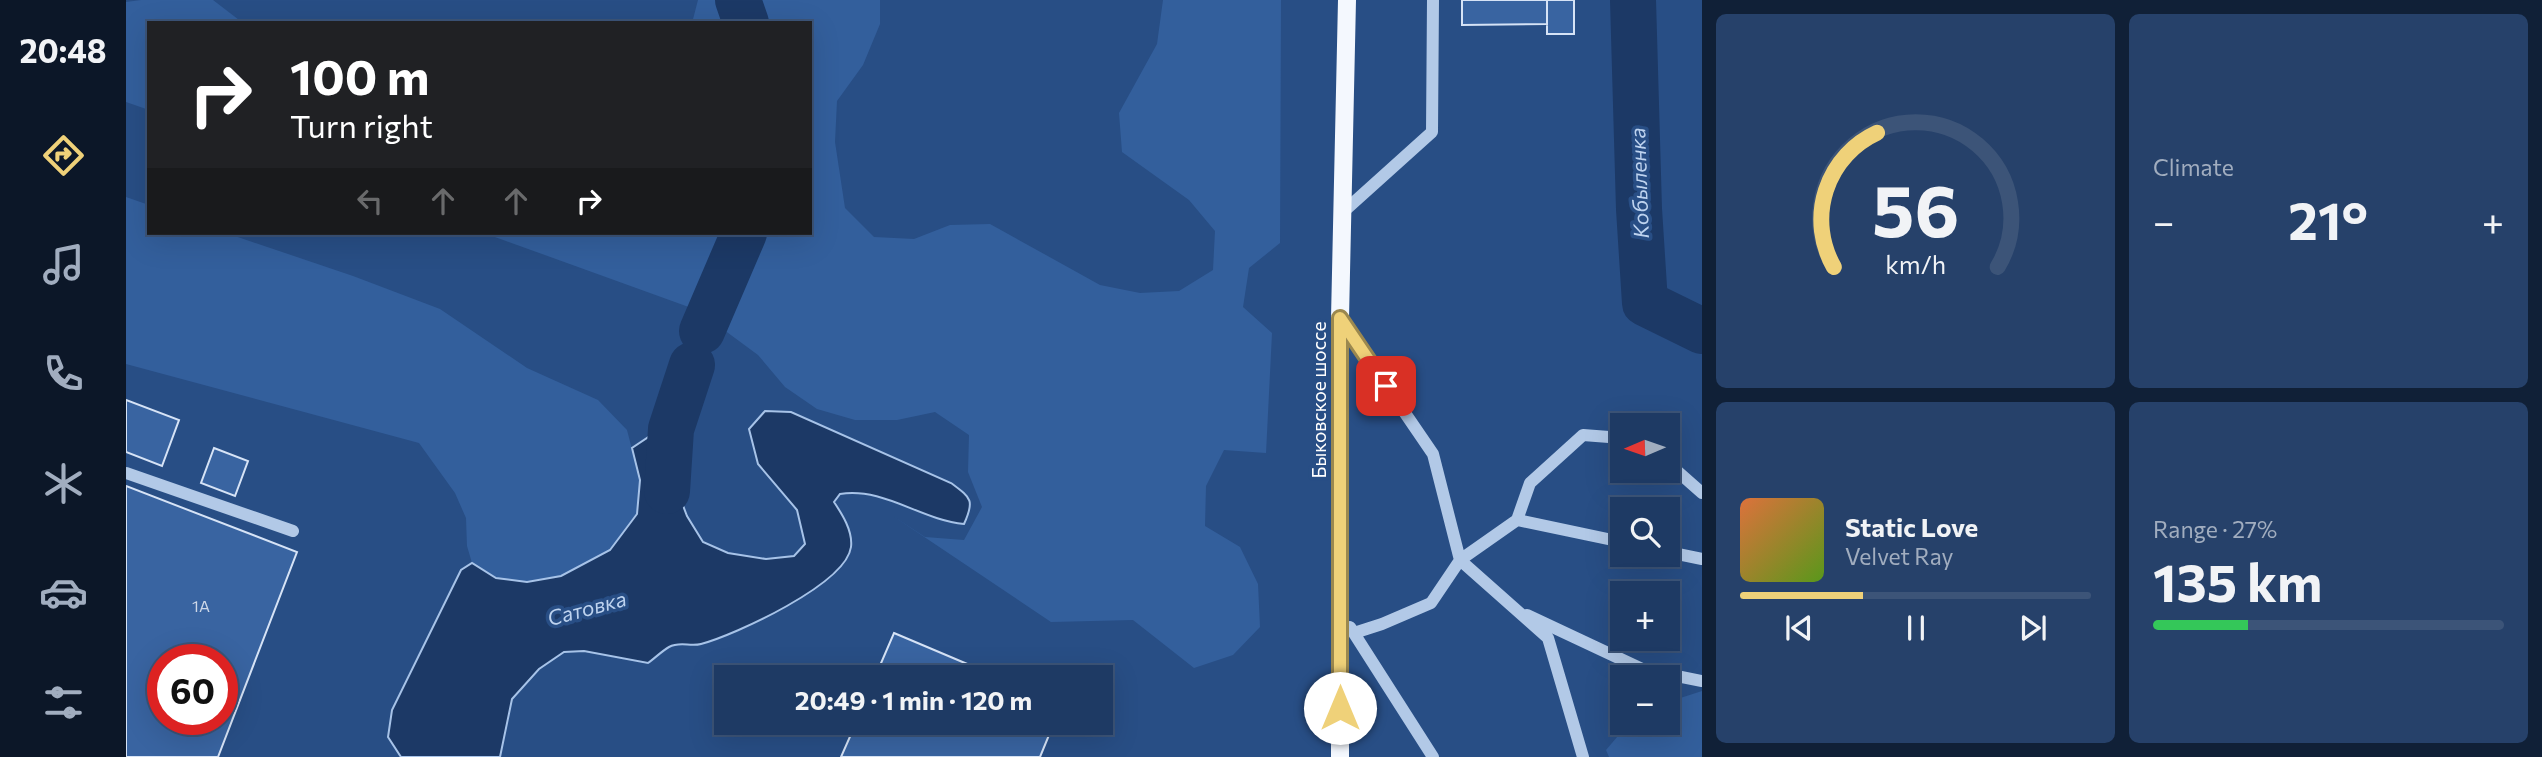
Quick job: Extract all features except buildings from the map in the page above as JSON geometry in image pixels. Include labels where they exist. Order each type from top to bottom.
[{"type":"main road","name":"Быковское шоссе","points":[[1340,757],[1340,318],[1347,0]]},
{"type":"lane","points":[[1342,213],[1432,132],[1433,0]]},
{"type":"lane","points":[[1340,318],[1433,454],[1460,560],[1548,638],[1583,757]]},
{"type":"lane","points":[[1354,633],[1431,603],[1460,560],[1517,520],[1530,483],[1583,435],[1610,437]]},
{"type":"lane","points":[[126,473],[293,531]]},
{"type":"lane","points":[[1680,474],[1702,493]]},
{"type":"lane","points":[[1517,520],[1610,539]]},
{"type":"lane","points":[[1680,554],[1702,559]]},
{"type":"lane","points":[[1340,611],[1433,757]]},
{"type":"lane","points":[[1517,611],[1642,669],[1702,681]]},
{"type":"shaded area","points":[[213,0],[240,21],[147,21],[147,109],[126,102],[126,2]]},
{"type":"shaded area","points":[[698,0],[880,0],[880,24],[863,65],[837,101],[835,142],[845,208],[874,237],[914,239],[950,225],[990,224],[1100,285],[1140,293],[1179,291],[1213,270],[1215,231],[1189,200],[1122,152],[1119,113],[1157,44],[1163,0],[1281,0],[1280,243],[1249,268],[1243,307],[1272,333],[1266,453],[1224,450],[1206,486],[1205,526],[1240,547],[1258,584],[1260,627],[1233,655],[1194,668],[1133,620],[1051,622],[893,516],[925,537],[964,540],[982,507],[968,472],[969,435],[935,412],[897,420],[855,420],[817,409],[785,387],[758,355],[697,310],[490,235],[812,235],[812,21],[693,21]]},
{"type":"shaded area","points":[[126,197],[147,204],[147,235],[232,235],[353,276],[440,309],[527,368],[598,400],[627,430],[640,480],[637,514],[610,550],[561,576],[526,582],[496,578],[472,563],[467,546],[466,518],[455,493],[419,443],[126,364]]},
{"type":"shaded area","points":[[1702,691],[1702,757],[1609,757],[1606,750],[1619,735],[1680,735],[1680,698]]},
{"type":"water","points":[[765,411],[791,412],[951,483],[969,500],[964,524],[933,517],[872,495],[840,494],[834,502],[846,523],[851,541],[845,561],[810,592],[787,606],[717,639],[697,645],[673,645],[648,663],[584,651],[564,652],[539,669],[512,699],[500,757],[401,757],[388,737],[392,710],[461,570],[472,563],[496,578],[527,582],[561,576],[610,550],[637,514],[640,480],[632,448],[650,436],[671,429],[679,447],[679,495],[687,516],[703,542],[728,553],[766,559],[794,556],[805,544],[797,510],[758,464],[749,429]]},
{"type":"waterway","name":"Сатовка","points":[[738,0],[745,21]]},
{"type":"waterway","name":"Кобыленка","points":[[1633,0],[1639,209],[1645,303],[1702,331]]},
{"type":"waterway","name":"Сатовка","points":[[702,331],[743,235]]},
{"type":"waterway","name":"Сатовка","points":[[667,491],[671,429],[692,365]]},
{"type":"route","points":[[1340,708],[1340,318],[1386,386]]}]
